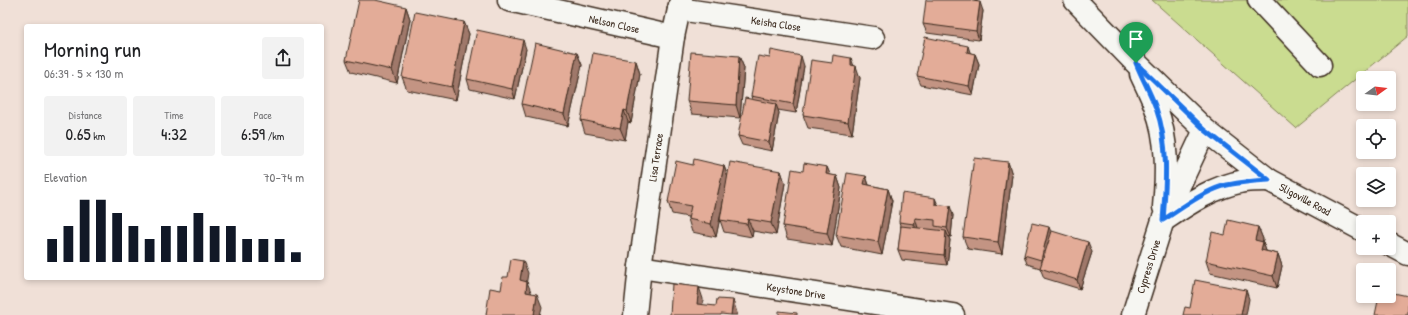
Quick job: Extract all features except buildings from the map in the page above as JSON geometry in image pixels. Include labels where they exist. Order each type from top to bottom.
[{"type":"street","name":"Nelson Close","points":[[509,0],[673,37]]},
{"type":"street","name":"Sligoville Road","points":[[1075,0],[1136,63],[1205,130],[1269,180],[1356,226]]},
{"type":"street","points":[[1258,0],[1320,65]]},
{"type":"street","name":"Lisa Terrace","points":[[634,315],[673,37],[680,4]]},
{"type":"street","name":"Keisha Close","points":[[680,4],[873,38]]},
{"type":"street","points":[[1136,63],[1156,109],[1164,142],[1167,174],[1163,220]]},
{"type":"street","name":"Cypress Drive","points":[[1133,315],[1163,220],[1205,130]]},
{"type":"street","points":[[1163,220],[1195,199],[1221,187],[1245,181],[1269,180]]},
{"type":"street","points":[[1396,248],[1408,254]]},
{"type":"street","name":"Keystone Drive","points":[[640,267],[953,315]]},
{"type":"green space","points":[[1152,0],[1408,0],[1408,36],[1365,71],[1356,71],[1356,79],[1296,128]]},
{"type":"route","points":[[1136,63],[1205,130],[1269,180],[1245,181],[1221,187],[1195,199],[1163,220],[1167,174],[1164,142],[1156,109],[1136,63]]}]
